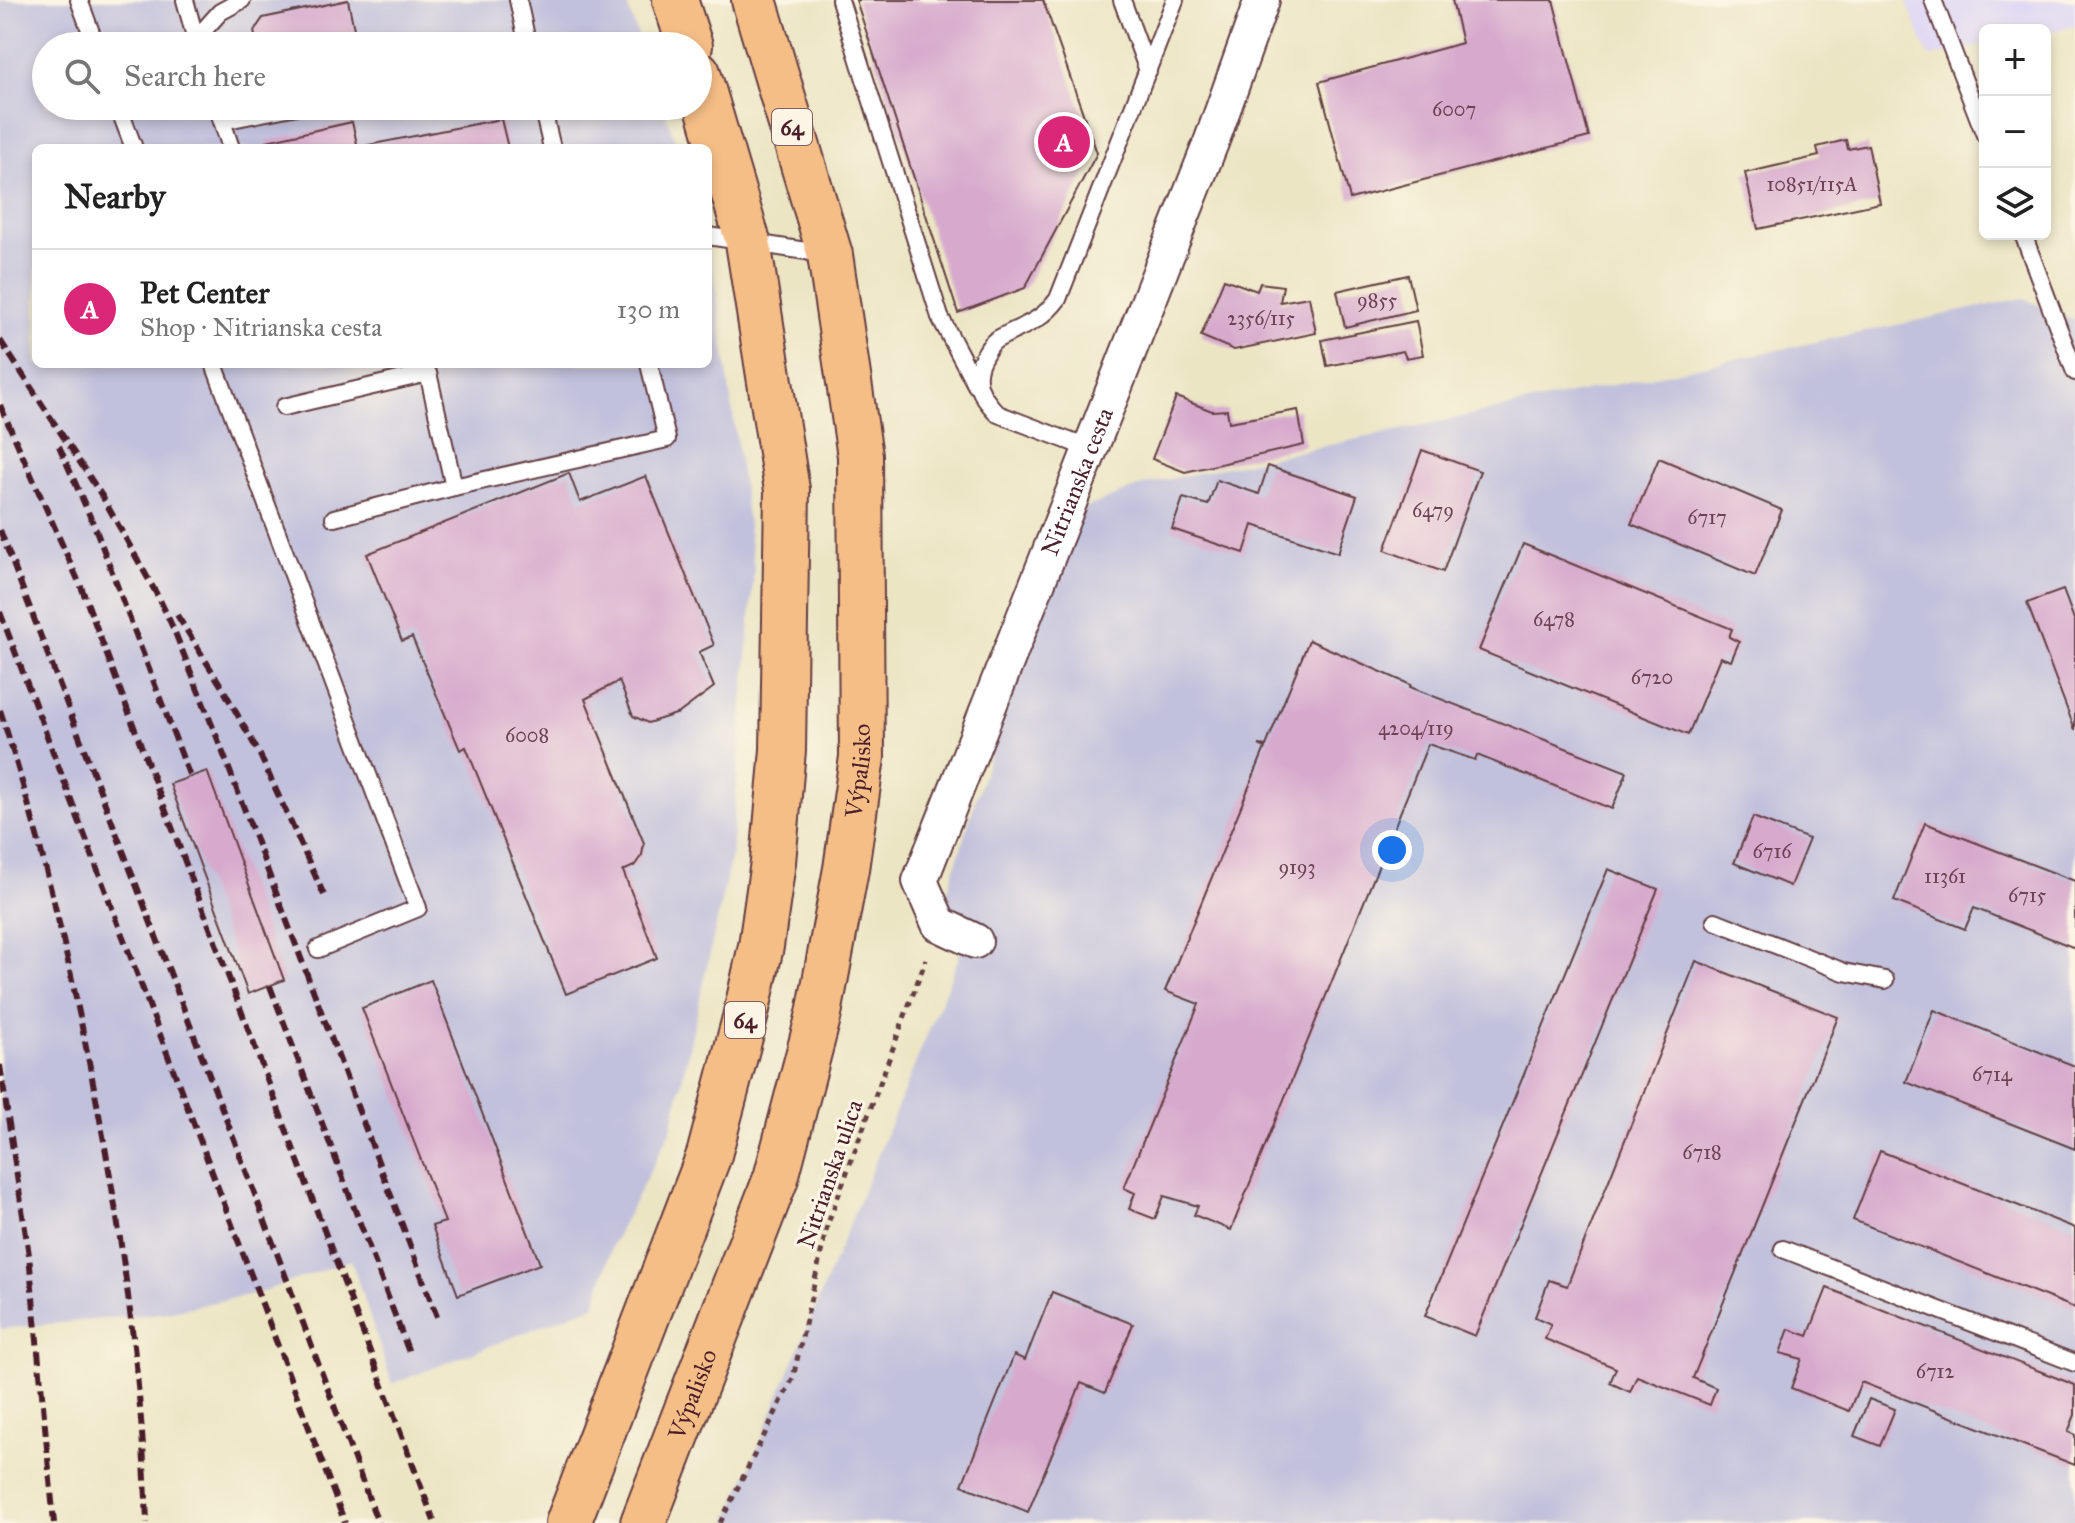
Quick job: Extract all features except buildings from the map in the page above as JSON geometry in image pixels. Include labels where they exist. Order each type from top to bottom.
[{"type":"main road","points":[[675,0],[685,32]]},
{"type":"main road","name":"Výpalisko","points":[[643,1523],[776,1178],[819,1014],[846,869],[862,757],[860,456],[830,255],[754,0]]},
{"type":"main road","name":"64","points":[[568,1523],[709,1155],[752,989],[773,862],[783,750],[787,490],[728,239],[708,120]]},
{"type":"street","name":"Nitrianska cesta","points":[[939,924],[920,881],[1212,140],[1262,0]]},
{"type":"street","points":[[939,924],[975,941]]},
{"type":"lane","points":[[79,0],[91,32]]},
{"type":"lane","points":[[185,0],[193,32]]},
{"type":"lane","points":[[205,32],[220,12],[242,0]]},
{"type":"lane","points":[[518,0],[525,32]]},
{"type":"lane","points":[[840,0],[940,317],[976,385],[998,414],[1090,449]]},
{"type":"lane","points":[[1122,0],[1148,71]]},
{"type":"lane","points":[[976,385],[979,364],[993,341],[1045,316],[1058,299],[1175,0]]},
{"type":"lane","points":[[1933,0],[1979,119]]},
{"type":"lane","points":[[123,120],[132,144]]},
{"type":"lane","points":[[222,120],[230,144]]},
{"type":"lane","points":[[545,120],[551,144]]},
{"type":"lane","points":[[728,239],[830,255]]},
{"type":"lane","points":[[2025,240],[2075,372]]},
{"type":"lane","points":[[216,368],[418,908],[318,949]]},
{"type":"lane","points":[[334,518],[454,487],[667,439],[650,368]]},
{"type":"lane","points":[[284,407],[428,373],[454,487]]},
{"type":"lane","points":[[1715,921],[1844,972],[1885,980]]},
{"type":"lane","points":[[1783,1249],[2075,1363]]},
{"type":"path","name":"Nitrianska ulica","points":[[720,1523],[793,1378],[827,1226],[939,924]]},
{"type":"shaded area","points":[[0,0],[625,0],[637,32],[32,32],[32,120],[668,120],[677,144],[32,144],[32,368],[712,368],[712,267],[754,569],[731,857],[671,1130],[612,1245],[595,1305],[392,1384],[351,1260],[258,1293],[162,1313],[0,1329]]},
{"type":"shaded area","points":[[1906,0],[2075,0],[2075,26],[2051,32],[2051,24],[1979,24],[1979,46],[1929,57]]},
{"type":"shaded area","points":[[2023,298],[2075,321],[2075,1523],[727,1523],[961,952],[946,896],[1064,516],[1146,484]]},
{"type":"railway","points":[[0,340],[102,496],[174,630],[439,1322]]},
{"type":"railway","points":[[0,405],[82,589],[434,1521]]},
{"type":"railway","points":[[59,446],[96,530],[190,777]]},
{"type":"railway","points":[[0,530],[378,1523]]},
{"type":"railway","points":[[0,612],[345,1523]]},
{"type":"railway","points":[[177,615],[260,755],[324,895]]},
{"type":"railway","points":[[0,710],[30,809],[55,908],[107,1160],[124,1263],[136,1367],[147,1523]]},
{"type":"railway","points":[[270,986],[410,1355]]},
{"type":"railway","points":[[0,1065],[29,1255],[54,1523]]},
{"type":"place","name":"Pet Center","points":[[1064,142]]}]
